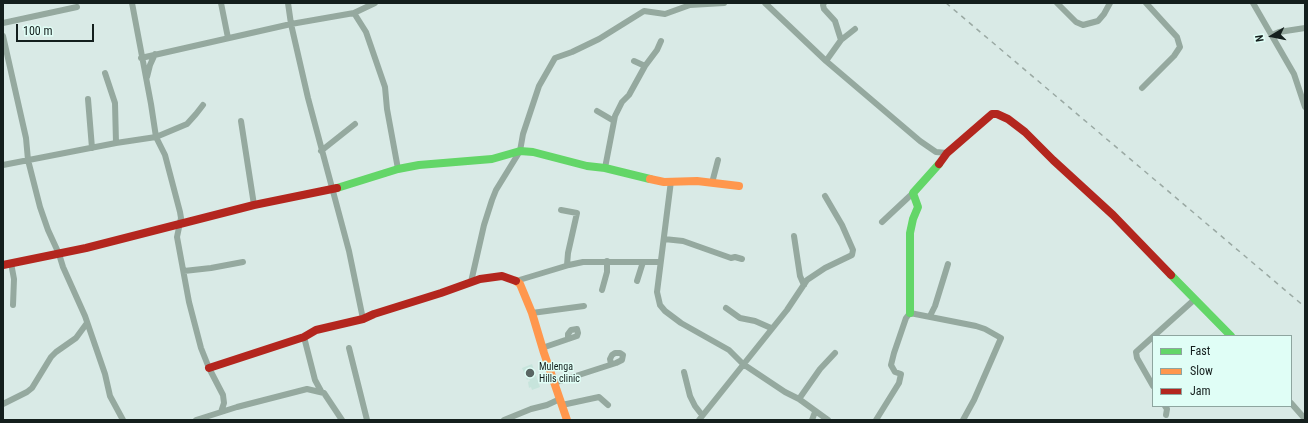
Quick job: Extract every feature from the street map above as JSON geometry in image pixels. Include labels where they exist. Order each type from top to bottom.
[{"type":"street","points":[[132,3],[156,137],[167,162],[180,212],[180,224],[177,237],[189,302],[198,336],[209,368],[222,391],[224,399],[221,412]]},
{"type":"street","points":[[221,3],[228,38]]},
{"type":"street","points":[[288,3],[290,24],[321,151],[349,251],[363,319]]},
{"type":"street","points":[[141,58],[290,24],[354,13],[375,3]]},
{"type":"street","points":[[471,282],[484,225],[492,200],[496,190],[520,151],[523,134],[539,86],[555,58],[600,39],[644,11],[665,14],[693,4],[724,3]]},
{"type":"street","points":[[765,3],[826,61],[932,150],[947,153]]},
{"type":"street","points":[[824,3],[824,9],[835,21],[841,40]]},
{"type":"street","points":[[1058,3],[1076,22],[1083,25],[1098,21],[1110,3]]},
{"type":"street","points":[[1142,88],[1174,56],[1180,47],[1177,37],[1146,3]]},
{"type":"street","points":[[1253,3],[1294,74],[1305,107]]},
{"type":"street","points":[[3,23],[77,7]]},
{"type":"street","points":[[354,13],[366,32],[385,87],[387,109],[398,169]]},
{"type":"street","points":[[1272,35],[1279,32],[1305,28]]},
{"type":"street","points":[[826,61],[841,40],[854,29]]},
{"type":"street","points":[[3,36],[26,138],[28,160],[38,201],[48,230],[60,254],[63,267],[87,323],[105,374],[110,396],[123,420]]},
{"type":"street","points":[[605,168],[615,116],[622,102],[629,95],[644,66],[657,50],[661,41]]},
{"type":"street","points":[[146,81],[150,65],[155,54]]},
{"type":"street","points":[[634,61],[644,66]]},
{"type":"street","points":[[106,72],[115,103],[116,143]]},
{"type":"street","points":[[88,99],[92,148]]},
{"type":"street","points":[[3,165],[116,143],[156,137],[187,124],[203,105]]},
{"type":"street","points":[[597,111],[614,121]]},
{"type":"street","points":[[882,222],[913,193],[947,153],[988,117],[992,114],[997,114],[1008,119],[1025,132],[1113,215],[1230,335]]},
{"type":"street","points":[[241,121],[254,205]]},
{"type":"street","points":[[321,151],[355,124]]},
{"type":"street","points":[[13,305],[14,279],[7,264],[86,248],[254,205],[332,190],[398,169],[418,165],[488,160],[520,151],[552,156],[587,166],[605,168],[664,182],[688,180],[739,186]]},
{"type":"street","points":[[712,183],[718,160]]},
{"type":"street","points":[[671,181],[660,262],[657,292],[658,301],[665,311],[681,323],[729,350],[743,364],[785,392],[799,399],[828,420]]},
{"type":"street","points":[[876,420],[899,383],[901,374],[895,372],[891,365],[906,318],[910,313],[910,233],[913,219],[918,207],[913,193]]},
{"type":"street","points":[[684,372],[690,396],[701,418],[771,328],[787,310],[807,280],[825,268],[852,255],[853,250],[842,225],[825,196]]},
{"type":"street","points":[[561,210],[577,213],[568,253],[567,265]]},
{"type":"street","points":[[794,236],[800,276],[804,285]]},
{"type":"street","points":[[664,239],[683,241],[731,258],[735,257],[742,259]]},
{"type":"street","points":[[602,290],[607,272],[607,261]]},
{"type":"street","points":[[184,271],[243,262]]},
{"type":"street","points":[[516,280],[567,265],[583,262],[660,262]]},
{"type":"street","points":[[637,281],[643,262]]},
{"type":"street","points":[[930,316],[948,264]]},
{"type":"street","points":[[209,368],[304,337],[316,330],[363,319],[374,314],[441,294],[488,277],[502,276],[516,280],[520,284],[532,313],[542,348],[567,420]]},
{"type":"street","points":[[1155,335],[1195,299]]},
{"type":"street","points":[[532,313],[584,306]]},
{"type":"street","points":[[726,308],[740,318],[755,320],[771,328]]},
{"type":"street","points":[[910,313],[976,326],[1001,338],[974,400],[963,420]]},
{"type":"street","points":[[3,404],[32,388],[51,357],[76,338],[87,323]]},
{"type":"street","points":[[304,337],[315,380],[342,420]]},
{"type":"street","points":[[542,348],[568,338]]},
{"type":"street","points":[[1152,338],[1136,352],[1137,358],[1152,384]]},
{"type":"street","points":[[349,348],[367,420]]},
{"type":"street","points":[[799,399],[820,369],[835,353]]},
{"type":"street","points":[[554,383],[611,364]]},
{"type":"street","points":[[308,389],[315,380]]},
{"type":"street","points":[[196,420],[237,407],[308,389],[321,391]]},
{"type":"street","points":[[504,420],[531,409],[561,402],[599,397],[608,405]]},
{"type":"street","points":[[224,399],[229,404],[237,407]]},
{"type":"street","points":[[1292,404],[1305,419]]},
{"type":"street","points":[[1166,407],[1167,409],[1166,415]]},
{"type":"street","points":[[812,420],[815,412]]},
{"type":"shaded area","name":"Mulenga Hills clinic","points":[[532,364],[540,387],[532,390],[531,387],[529,388],[528,382],[530,381],[529,379],[527,380],[522,368]]},
{"type":"railway","points":[[946,3],[1305,307]]},
{"type":"traffic: fast","points":[[337,188],[398,169],[419,165],[492,159],[520,151],[533,152],[587,166],[605,168],[650,179]]},
{"type":"traffic: fast","points":[[910,313],[910,233],[913,219],[918,207],[913,193],[939,164]]},
{"type":"traffic: fast","points":[[1171,275],[1230,335]]},
{"type":"traffic: slow","points":[[650,179],[664,182],[697,181],[739,186]]},
{"type":"traffic: slow","points":[[516,281],[520,284],[532,313],[567,420]]},
{"type":"traffic: jam","points":[[939,164],[947,153],[992,114],[997,114],[1008,119],[1025,132],[1113,215],[1171,275]]},
{"type":"traffic: jam","points":[[3,265],[86,248],[254,205],[337,188]]},
{"type":"traffic: jam","points":[[209,368],[304,337],[316,330],[363,319],[480,279],[502,276],[516,281]]},
{"type":"place","name":"Mulenga Hills clinic","points":[[530,373]]}]
